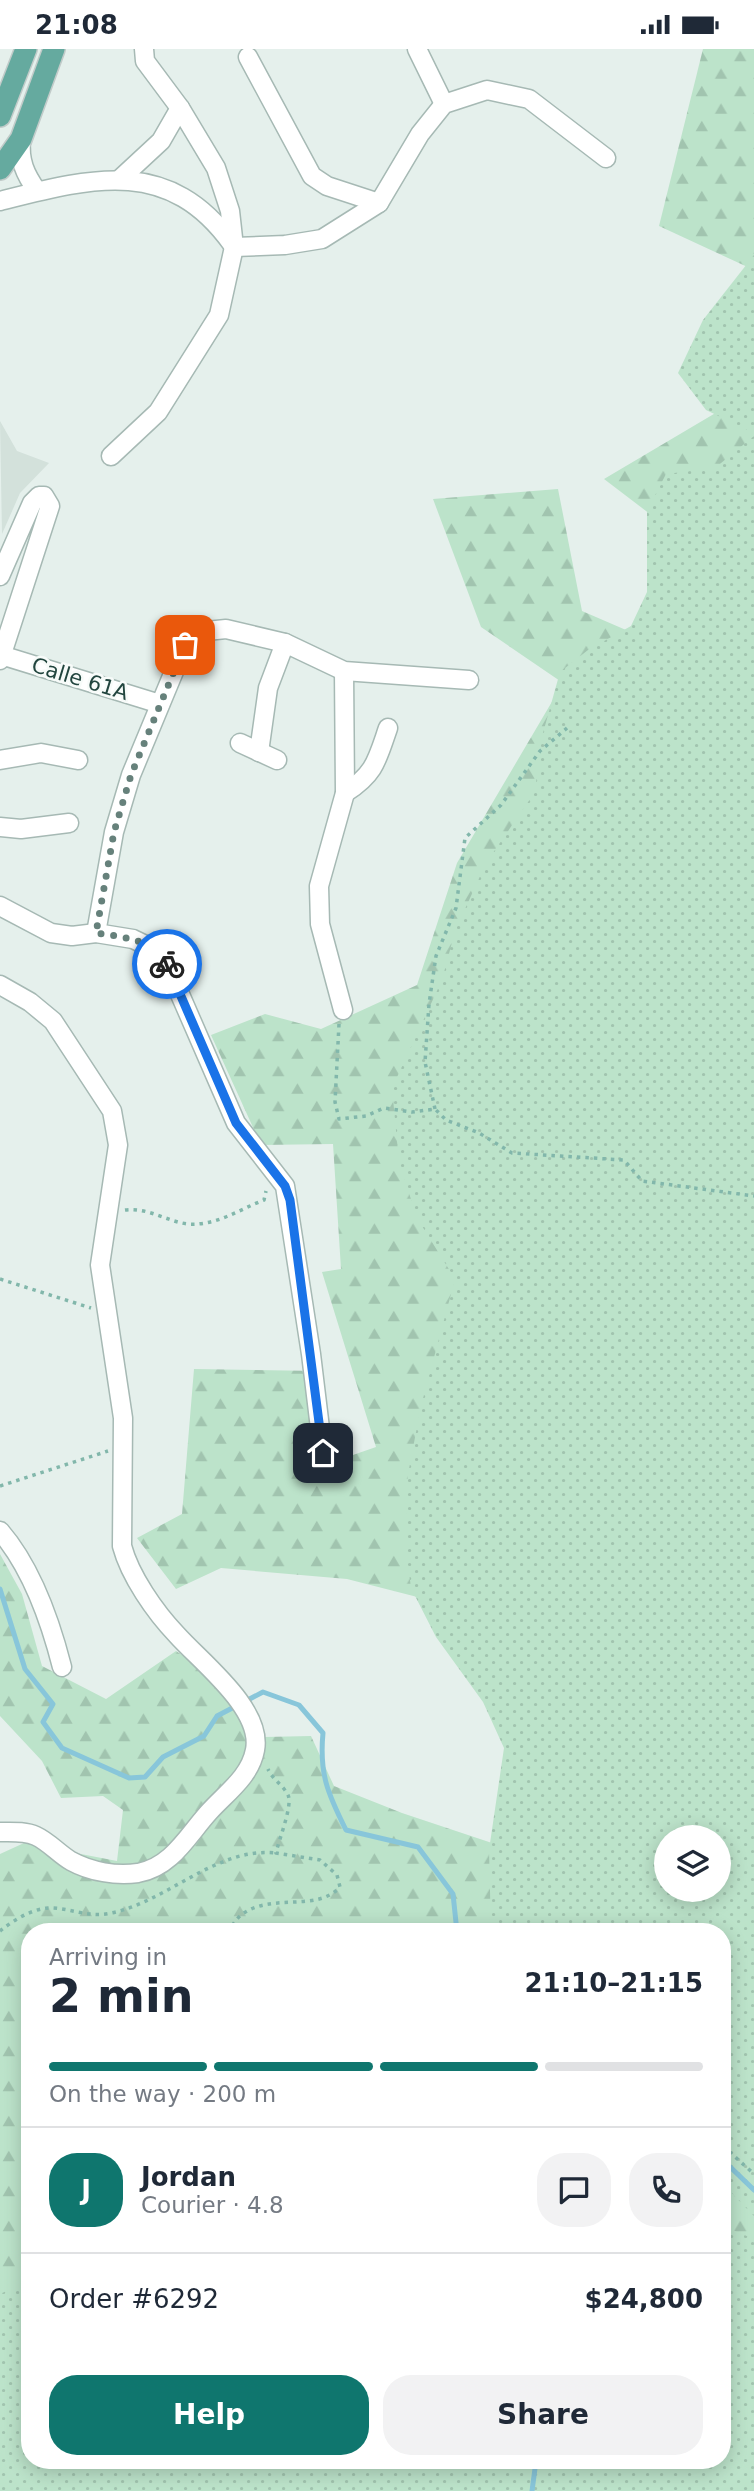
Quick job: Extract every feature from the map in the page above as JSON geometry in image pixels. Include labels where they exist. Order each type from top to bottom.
[{"type":"main road","points":[[0,116],[26,49]]},
{"type":"main road","points":[[0,169],[21,139],[54,49]]},
{"type":"street","points":[[111,456],[158,412],[219,315],[234,247],[230,211],[216,168],[180,109],[145,61],[144,49]]},
{"type":"street","points":[[417,49],[444,104]]},
{"type":"street","points":[[248,57],[312,176],[327,186],[379,203]]},
{"type":"street","points":[[234,247],[285,245],[323,239],[379,203],[420,134],[444,104],[487,90],[529,99],[606,158]]},
{"type":"street","points":[[120,179],[161,141],[180,109]]},
{"type":"street","points":[[21,139],[19,154],[24,172],[37,191]]},
{"type":"street","points":[[0,201],[37,191],[120,179],[164,188],[191,200],[215,221],[234,247]]},
{"type":"street","points":[[0,576],[32,503],[39,496],[44,496],[50,506],[0,657]]},
{"type":"street","points":[[96,933],[114,832],[131,775],[185,645],[197,632],[226,629],[285,643],[344,671],[469,680]]},
{"type":"street","points":[[259,752],[268,688],[285,643]]},
{"type":"street","name":"Calle 61A","points":[[0,657],[160,704]]},
{"type":"street","points":[[343,1010],[320,924],[319,886],[345,793],[344,671]]},
{"type":"street","points":[[345,793],[363,782],[374,768],[388,728]]},
{"type":"street","points":[[240,743],[277,761]]},
{"type":"street","points":[[0,760],[41,753],[78,760]]},
{"type":"street","points":[[0,827],[21,829],[69,823]]},
{"type":"street","points":[[0,906],[51,933],[72,936],[96,933],[133,939],[162,953],[236,1123],[285,1186],[290,1200],[323,1453]]},
{"type":"street","points":[[0,985],[30,1002],[53,1021],[112,1111],[118,1145],[100,1265],[105,1313],[123,1418],[122,1546],[127,1564],[176,1634],[233,1693],[255,1734],[256,1748],[250,1767],[181,1847],[161,1864],[139,1873],[114,1874],[92,1870],[71,1861],[36,1836],[20,1832],[0,1832]]},
{"type":"street","points":[[0,1531],[22,1563],[38,1597],[53,1632],[62,1667]]},
{"type":"path","points":[[567,728],[540,751],[501,805],[465,838],[456,908],[436,956],[429,1005],[425,1062],[435,1109],[446,1120],[479,1133],[512,1153],[624,1160],[642,1181],[754,1196]]},
{"type":"path","points":[[343,1010],[337,1030],[335,1102],[339,1119],[366,1116],[384,1108],[412,1112],[435,1109]]},
{"type":"path","points":[[109,1213],[129,1209],[166,1216],[185,1224],[217,1223],[264,1200],[272,1171]]},
{"type":"path","points":[[0,1279],[105,1313]]},
{"type":"path","points":[[0,1486],[124,1445]]},
{"type":"path","points":[[269,1765],[268,1772],[289,1796],[290,1811],[281,1826],[276,1853]]},
{"type":"path","points":[[0,1931],[19,1916],[52,1908],[78,1915],[110,1914],[154,1899],[195,1875],[245,1856],[276,1853],[320,1860],[338,1875],[340,1887],[330,1897],[317,1901],[290,1900],[259,1906],[241,1915],[234,1923]]},
{"type":"path","points":[[731,2153],[754,2174]]},
{"type":"shaded area","points":[[0,421],[17,451],[49,463],[20,493],[2,534]]},
{"type":"green space","points":[[703,49],[754,49],[754,270],[659,226]]},
{"type":"green space","points":[[754,255],[754,433],[706,410],[678,373],[703,320]]},
{"type":"green space","points":[[751,392],[754,395],[754,2491],[0,2491],[0,1854],[24,1843],[117,1861],[123,1810],[103,1796],[61,1798],[42,1761],[0,1716],[0,1554],[22,1594],[42,1666],[106,1699],[176,1651],[239,1692],[264,1737],[311,1736],[334,1786],[402,1813],[528,1855],[729,1677],[347,1579],[221,1568],[176,1589],[137,1538],[182,1514],[194,1369],[320,1371],[327,1464],[376,1447],[322,1272],[341,1269],[333,1144],[261,1145],[211,1035],[265,1014],[321,1029],[417,985],[457,863],[563,683],[481,627],[433,499],[558,489],[582,611],[670,649],[730,575],[604,479]]},
{"type":"green space","points":[[754,436],[754,2216],[731,2192],[731,1923],[491,1923],[489,1850],[504,1748],[483,1702],[436,1637],[411,1588],[405,1541],[408,1474],[421,1406],[455,1279],[417,1218],[399,1162],[392,1088],[442,980],[455,931],[486,863],[535,792],[541,740],[560,672],[588,650],[631,626],[647,592],[647,511],[666,474],[715,468]]},
{"type":"green space","points":[[731,2229],[754,2239],[754,2491],[0,2491],[0,2294],[21,2284],[21,2469],[731,2469]]},
{"type":"waterway","points":[[0,1589],[25,1669],[53,1704],[43,1722],[62,1748],[129,1778],[145,1777],[163,1757],[204,1736],[217,1716],[263,1692],[299,1705],[323,1733],[322,1760],[326,1783],[346,1830],[418,1847],[453,1894],[456,1923]]},
{"type":"waterway","points":[[731,2168],[754,2190]]},
{"type":"waterway","points":[[532,2491],[535,2469]]},
{"type":"way so far","points":[[167,964],[162,953],[133,939],[96,933],[114,832],[131,775],[185,645]]},
{"type":"route","points":[[167,964],[236,1123],[285,1186],[290,1200],[323,1453]]}]
